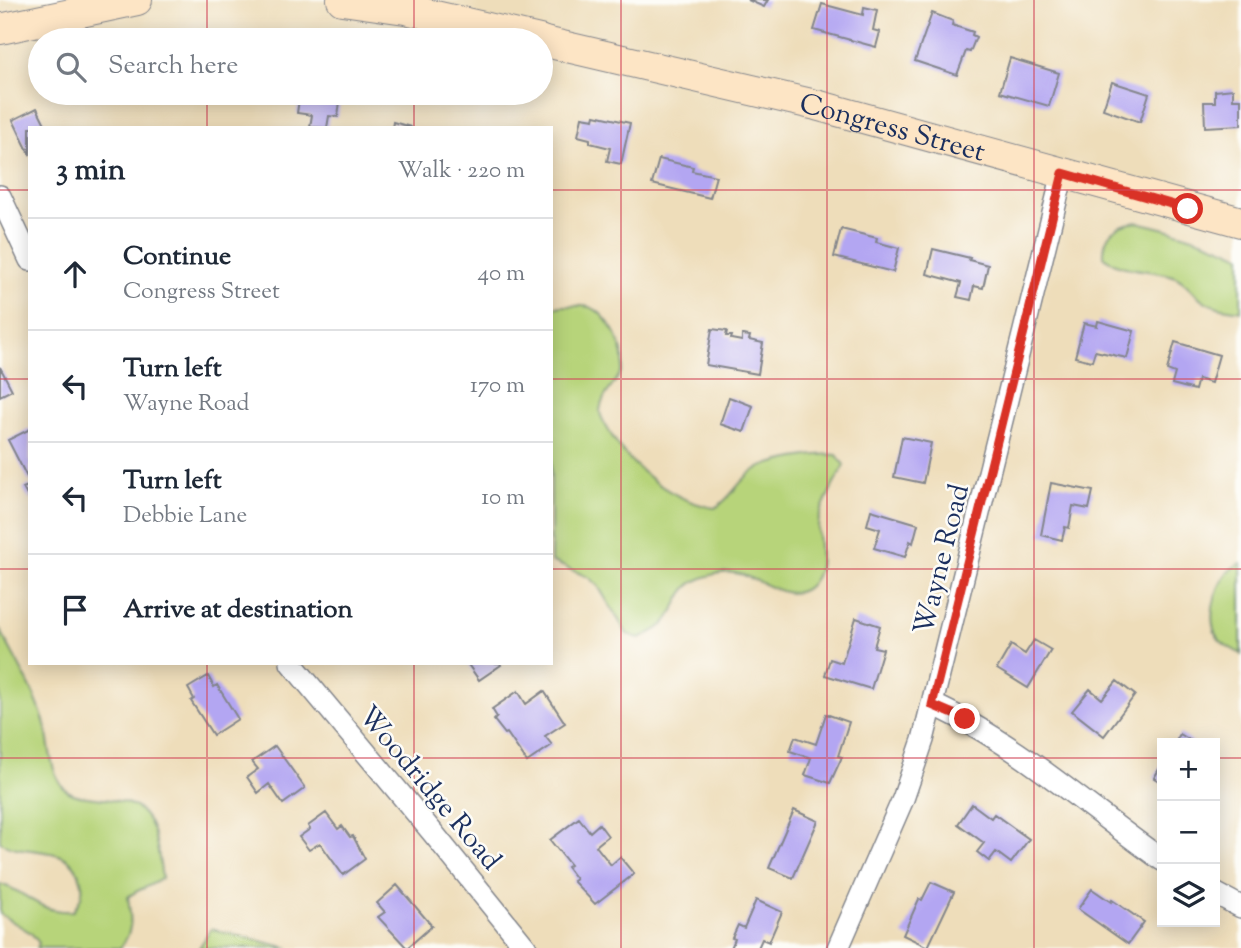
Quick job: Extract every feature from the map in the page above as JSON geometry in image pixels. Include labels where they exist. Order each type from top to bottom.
[{"type":"main road","points":[[0,29],[137,0]]},
{"type":"main road","name":"Congress Street","points":[[342,0],[405,9],[488,28]]},
{"type":"main road","name":"Congress Street","points":[[553,43],[816,104],[1241,222]]},
{"type":"street","name":"Wayne Road","points":[[838,948],[903,799],[932,705],[1063,173]]},
{"type":"street","points":[[0,196],[28,256]]},
{"type":"street","name":"Woodridge Road","points":[[293,665],[420,816],[526,948]]},
{"type":"street","points":[[932,705],[965,719],[999,741],[1157,856]]},
{"type":"street","points":[[1220,896],[1241,907]]},
{"type":"green space","points":[[1137,222],[1190,236],[1241,256],[1241,311],[1207,303],[1173,276],[1120,266],[1104,257],[1108,236],[1122,225]]},
{"type":"green space","points":[[586,306],[596,310],[609,324],[619,343],[623,362],[620,374],[603,400],[601,416],[618,445],[640,470],[683,498],[715,508],[744,478],[763,466],[795,458],[837,455],[844,465],[821,512],[818,528],[820,562],[815,578],[809,586],[792,593],[735,573],[711,575],[691,584],[668,620],[639,638],[627,634],[598,586],[588,577],[553,562],[553,308]]},
{"type":"green space","points":[[1241,563],[1241,654],[1218,638],[1214,631],[1212,614],[1223,579]]},
{"type":"green space","points":[[0,629],[40,709],[52,764],[63,787],[77,795],[129,804],[138,809],[151,825],[162,878],[128,897],[129,930],[120,948],[37,948],[39,943],[31,933],[0,914],[0,884],[41,905],[60,911],[73,911],[80,900],[82,888],[76,868],[68,859],[47,852],[11,847],[0,842]]},
{"type":"green space","points":[[211,929],[289,948],[199,948]]},
{"type":"building","points":[[748,0],[768,0],[764,7]]},
{"type":"building","points":[[822,4],[863,15],[864,7],[877,10],[873,30],[880,32],[876,47],[814,30]]},
{"type":"building","points":[[932,13],[953,21],[952,25],[973,32],[972,35],[976,37],[970,52],[966,51],[957,75],[915,61]]},
{"type":"building","points":[[1010,58],[1059,73],[1049,106],[1000,92]]},
{"type":"building","points":[[1112,82],[1149,94],[1140,122],[1103,109]]},
{"type":"building","points":[[1233,89],[1233,99],[1241,99],[1241,125],[1205,127],[1204,102],[1215,102],[1215,91]]},
{"type":"building","points":[[298,105],[340,105],[338,117],[329,116],[327,126],[310,126],[312,115],[297,113]]},
{"type":"building","points":[[37,108],[46,126],[28,126],[28,151],[13,120]]},
{"type":"building","points":[[595,115],[630,123],[621,164],[607,161],[610,148],[590,143],[590,139],[578,136],[582,117],[594,119]]},
{"type":"building","points":[[659,159],[716,176],[710,198],[652,184]]},
{"type":"building","points":[[841,229],[877,238],[876,242],[899,248],[893,272],[834,257]]},
{"type":"building","points":[[933,249],[988,265],[983,288],[974,286],[971,300],[957,297],[961,283],[927,274]]},
{"type":"building","points":[[1098,321],[1134,331],[1127,358],[1095,351],[1092,361],[1075,357],[1084,323],[1097,326]]},
{"type":"building","points":[[712,329],[727,331],[726,336],[732,336],[731,339],[742,341],[742,335],[750,336],[749,340],[763,343],[758,374],[706,365]]},
{"type":"building","points":[[1175,342],[1219,355],[1211,383],[1198,379],[1195,390],[1172,384],[1175,373],[1167,370]]},
{"type":"building","points":[[0,367],[12,390],[0,396]]},
{"type":"building","points":[[729,397],[753,406],[744,432],[720,424]]},
{"type":"building","points":[[28,430],[28,479],[8,440]]},
{"type":"building","points":[[902,437],[931,443],[923,483],[894,477]]},
{"type":"building","points":[[1051,483],[1093,491],[1089,509],[1073,506],[1069,528],[1065,527],[1062,540],[1041,535]]},
{"type":"building","points":[[871,510],[918,524],[913,543],[910,541],[905,557],[874,548],[880,529],[867,525]]},
{"type":"building","points":[[856,618],[880,626],[874,647],[883,649],[871,689],[825,675],[830,659],[842,663]]},
{"type":"building","points":[[1034,640],[1051,650],[1028,688],[997,669],[1011,645],[1025,654]]},
{"type":"building","points":[[468,665],[501,665],[479,680]]},
{"type":"building","points":[[208,676],[214,687],[217,685],[238,719],[213,735],[191,701],[194,699],[188,688]]},
{"type":"building","points":[[1117,681],[1135,695],[1104,736],[1072,711],[1090,689],[1102,699]]},
{"type":"building","points":[[518,691],[526,704],[544,691],[565,723],[545,736],[552,745],[527,762],[507,733],[505,734],[494,720],[497,717],[492,709]]},
{"type":"building","points":[[826,714],[849,722],[838,756],[842,757],[830,783],[805,775],[811,758],[790,751],[795,737],[816,744]]},
{"type":"building","points":[[275,746],[305,788],[283,804],[269,784],[258,793],[247,777],[258,769],[252,762]]},
{"type":"building","points":[[972,804],[991,818],[994,814],[1029,839],[1011,863],[996,852],[989,861],[977,852],[984,843],[958,824]]},
{"type":"building","points":[[794,810],[818,821],[793,878],[769,868]]},
{"type":"building","points":[[326,813],[338,829],[342,826],[350,837],[353,836],[365,859],[343,875],[320,843],[309,850],[299,837],[310,829],[308,826]]},
{"type":"building","points":[[579,818],[590,832],[599,824],[608,836],[596,846],[611,865],[620,857],[634,874],[595,904],[573,881],[576,879],[567,867],[570,865],[550,840]]},
{"type":"building","points":[[931,882],[954,892],[928,947],[903,935],[919,899],[922,900]]},
{"type":"building","points":[[397,885],[432,926],[407,948],[378,917],[385,912],[377,903]]},
{"type":"building","points":[[1092,889],[1144,922],[1128,944],[1078,909]]},
{"type":"building","points":[[756,900],[782,912],[769,942],[762,939],[758,948],[731,948],[738,925],[744,928]]},
{"type":"route","points":[[965,719],[932,705],[1063,173],[1188,209]]}]
